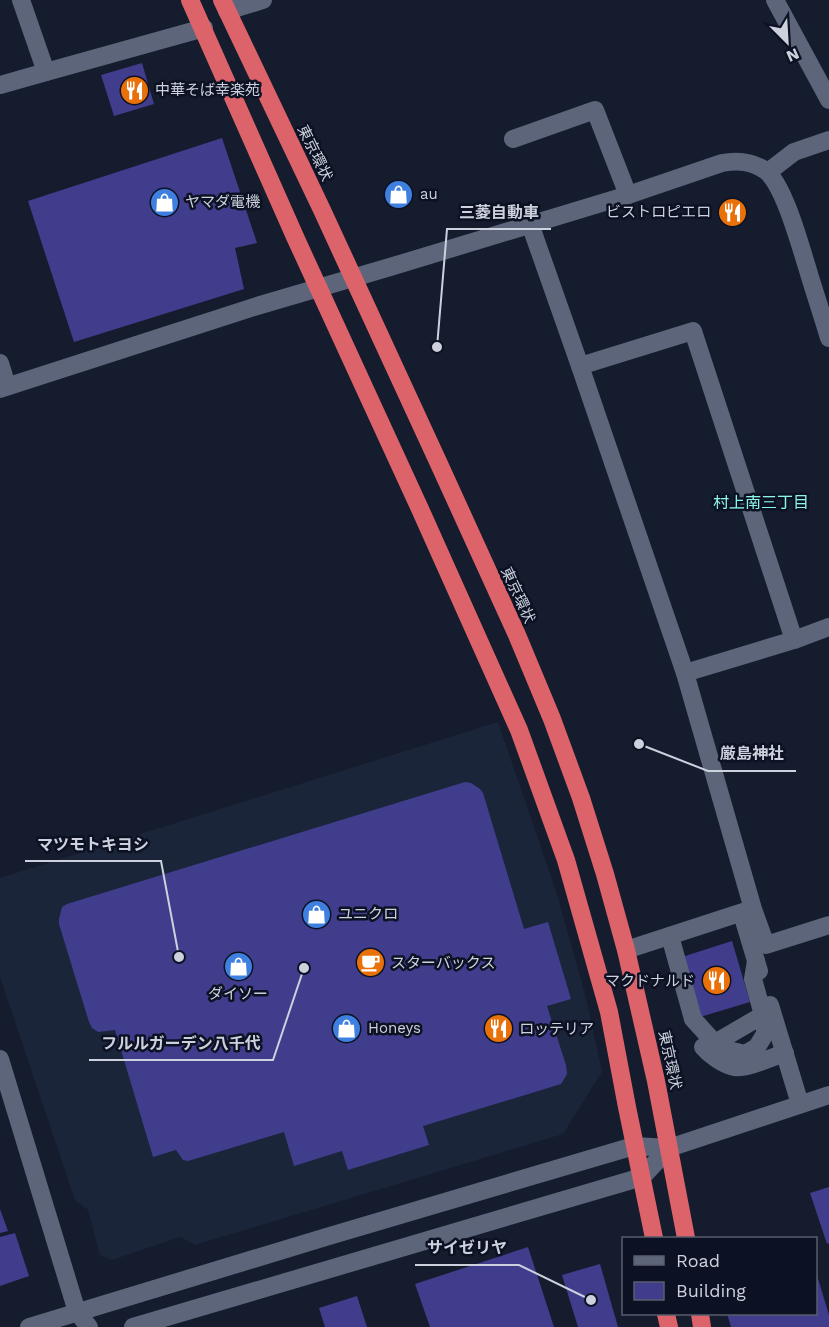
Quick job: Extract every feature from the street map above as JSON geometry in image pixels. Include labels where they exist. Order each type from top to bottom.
[{"type":"highway","points":[[191,1],[509,709],[543,793],[566,860],[609,1012],[654,1237]]},
{"type":"highway","name":"東京環状","points":[[224,6],[353,278],[517,635],[552,719],[581,798],[626,950],[648,1043],[686,1237]]},
{"type":"street","points":[[21,0],[46,72]]},
{"type":"street","points":[[224,6],[263,0]]},
{"type":"street","points":[[775,0],[829,100]]},
{"type":"street","points":[[0,85],[204,28]]},
{"type":"street","points":[[513,139],[596,110],[628,195]]},
{"type":"street","points":[[768,172],[794,152],[829,140]]},
{"type":"street","points":[[0,363],[4,387],[257,306],[738,160],[753,164],[768,172],[778,188],[791,218],[829,338]]},
{"type":"street","points":[[530,224],[685,674],[747,911],[756,961],[800,1104]]},
{"type":"street","points":[[580,366],[693,331],[794,640]]},
{"type":"street","points":[[685,674],[829,627]]},
{"type":"street","points":[[626,950],[747,911]]},
{"type":"street","points":[[747,911],[765,945],[829,925]]},
{"type":"street","points":[[666,938],[693,1019],[715,1043],[724,1049],[745,1054],[757,1047],[765,1034],[765,1022],[753,979],[756,961]]},
{"type":"street","points":[[666,938],[682,1018],[690,1032],[706,1050],[724,1064],[736,1068],[785,1053]]},
{"type":"street","points":[[715,1043],[763,1015]]},
{"type":"street","points":[[0,1059],[78,1320],[89,1327]]},
{"type":"street","points":[[29,1327],[78,1320],[326,1237],[634,1146],[669,1148],[829,1095]]},
{"type":"street","points":[[133,1327],[642,1177],[669,1148]]},
{"type":"shaded area","points":[[498,722],[557,894],[586,998],[602,1072],[563,1134],[195,1245],[180,1237],[112,1260],[100,1255],[88,1210],[75,1200],[0,977],[0,878]]},
{"type":"building","points":[[142,63],[154,104],[114,116],[101,75]]},
{"type":"building","points":[[222,138],[257,243],[235,248],[244,289],[74,342],[28,201]]},
{"type":"building","points":[[465,782],[471,783],[483,793],[524,929],[548,922],[571,999],[547,1006],[566,1065],[567,1074],[561,1084],[423,1126],[429,1145],[348,1170],[342,1151],[294,1166],[284,1132],[188,1161],[183,1160],[176,1150],[153,1157],[115,1030],[98,1032],[89,1022],[59,924],[62,907]]},
{"type":"building","points":[[732,941],[750,1002],[700,1017],[682,957]]},
{"type":"building","points":[[829,1187],[829,1243],[827,1244],[810,1193]]},
{"type":"building","points":[[0,1209],[8,1231],[0,1233]]},
{"type":"building","points":[[15,1233],[29,1276],[0,1286],[0,1237]]},
{"type":"building","points":[[528,1247],[554,1327],[430,1327],[415,1284]]},
{"type":"building","points":[[600,1264],[618,1327],[578,1327],[562,1275]]},
{"type":"building","points":[[817,1275],[829,1315],[829,1327],[731,1327],[727,1315],[817,1315]]},
{"type":"building","points":[[357,1296],[367,1327],[325,1327],[319,1308]]},
{"type":"place","name":"中華そば幸楽苑","points":[[134,90]]},
{"type":"place","name":"au","points":[[399,194]]},
{"type":"place","name":"ヤマダ電機","points":[[164,202]]},
{"type":"place","name":"ビストロピエロ","points":[[732,212]]},
{"type":"place","name":"三菱自動車","points":[[437,347]]},
{"type":"place","name":"厳島神社","points":[[639,744]]},
{"type":"place","name":"ユニクロ","points":[[317,914]]},
{"type":"place","name":"マツモトキヨシ","points":[[179,957]]},
{"type":"place","name":"スターバックス","points":[[370,963]]},
{"type":"place","name":"ダイソー","points":[[238,967]]},
{"type":"place","name":"フルルガーデン八千代","points":[[304,968]]},
{"type":"place","name":"マクドナルド","points":[[716,981]]},
{"type":"place","name":"Honeys","points":[[347,1028]]},
{"type":"place","name":"ロッテリア","points":[[498,1029]]},
{"type":"place","name":"サイゼリヤ","points":[[591,1300]]},
{"type":"district","name":"村上南三丁目","points":[[761,502]]}]
